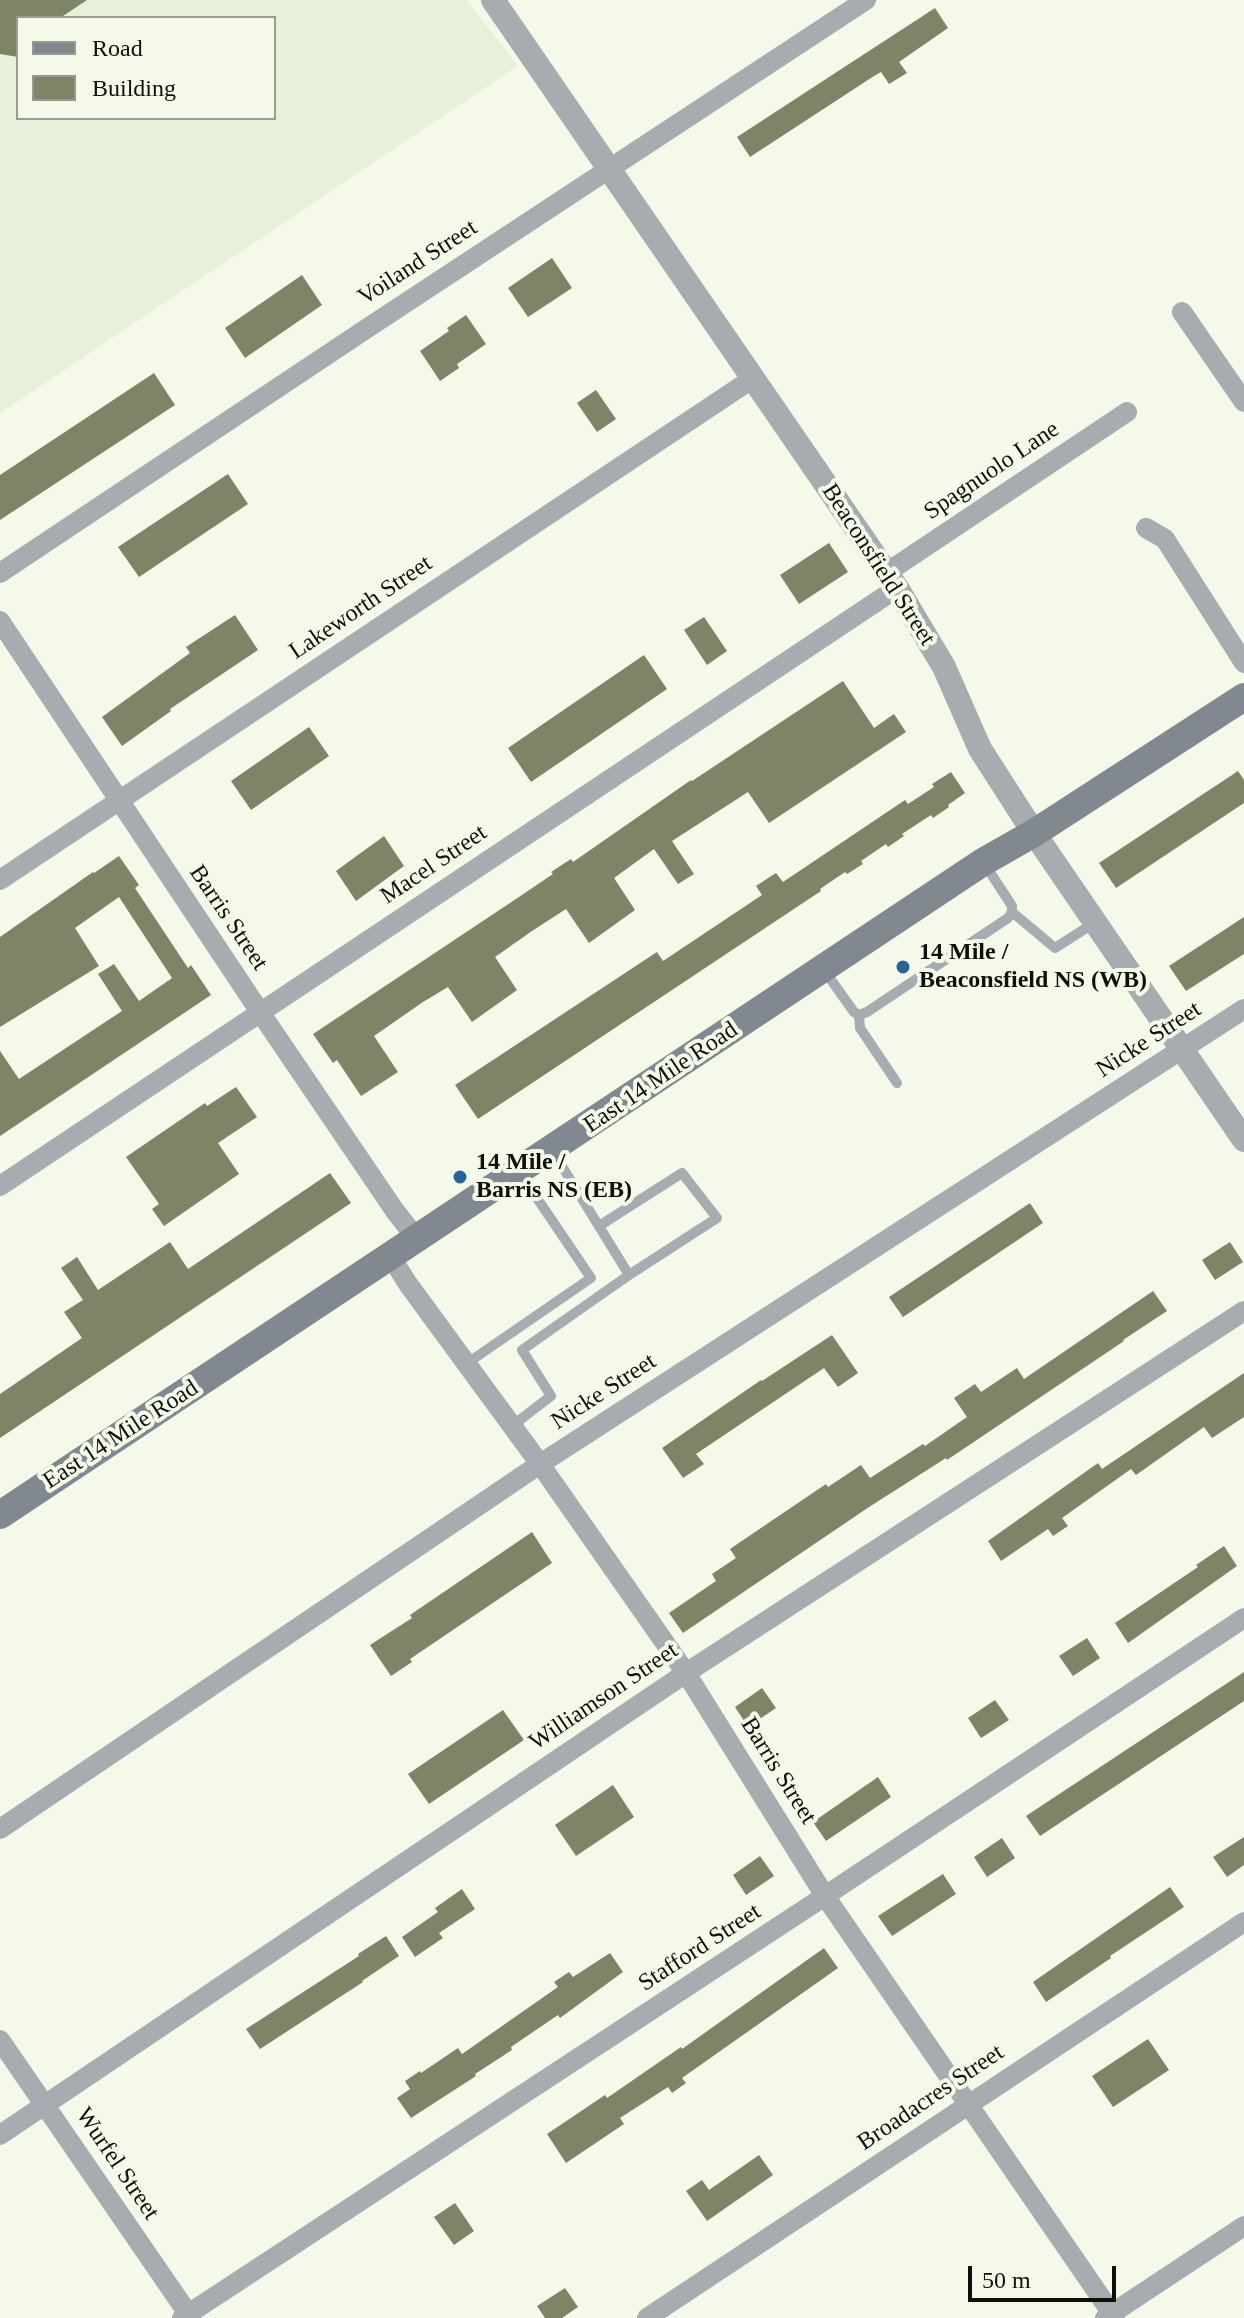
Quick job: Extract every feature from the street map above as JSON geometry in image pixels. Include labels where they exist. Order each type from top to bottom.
[{"type":"main road","name":"East 14 Mile Road","points":[[0,1515],[983,862],[1034,833],[1244,697]]},
{"type":"street","name":"Beaconsfield Street","points":[[493,0],[892,581],[944,667],[980,749],[1244,1140]]},
{"type":"street","name":"Voiland Street","points":[[0,573],[866,0]]},
{"type":"street","points":[[1182,312],[1244,402]]},
{"type":"street","name":"Lakeworth Street","points":[[0,880],[752,379]]},
{"type":"street","name":"Spagnuolo Lane","points":[[892,581],[1127,412]]},
{"type":"street","points":[[1146,528],[1165,539],[1244,663]]},
{"type":"street","name":"Macel Street","points":[[0,1186],[892,581]]},
{"type":"street","name":"Barris Street","points":[[0,621],[260,1012],[417,1239]]},
{"type":"street","name":"Nicke Street","points":[[0,1829],[540,1464],[1244,1009]]},
{"type":"street","name":"Barris Street","points":[[391,1257],[686,1673],[825,1896],[1111,2316]]},
{"type":"street","name":"Williamson Street","points":[[0,2135],[686,1673],[1244,1311]]},
{"type":"street","name":"Stafford Street","points":[[187,2317],[1244,1618]]},
{"type":"street","name":"Broadacres Street","points":[[647,2318],[1244,1922]]},
{"type":"street","name":"Wurfel Street","points":[[0,2040],[187,2317]]},
{"type":"street","points":[[1111,2316],[1244,2226]]},
{"type":"lane","points":[[859,1015],[1008,918],[1012,906],[983,862]]},
{"type":"lane","points":[[1012,912],[1055,948],[1095,922]]},
{"type":"lane","points":[[824,969],[859,1015]]},
{"type":"lane","points":[[859,1015],[860,1028],[897,1083]]},
{"type":"lane","points":[[552,1150],[629,1275]]},
{"type":"lane","points":[[466,1364],[591,1278],[519,1172]]},
{"type":"lane","points":[[512,1426],[551,1396],[522,1350],[717,1218],[682,1173],[599,1226]]},
{"type":"shaded area","points":[[0,0],[467,0],[518,66],[0,413]]},
{"type":"building","points":[[0,0],[87,0],[63,16],[16,16],[16,57],[0,54]]},
{"type":"building","points":[[935,8],[948,28],[899,62],[907,73],[889,84],[881,72],[750,157],[737,137]]},
{"type":"building","points":[[552,258],[572,288],[528,317],[508,288]]},
{"type":"building","points":[[302,275],[322,305],[245,358],[225,328]]},
{"type":"building","points":[[466,315],[486,344],[457,364],[459,368],[440,381],[420,351]]},
{"type":"building","points":[[154,373],[175,405],[0,520],[0,475]]},
{"type":"building","points":[[596,390],[616,419],[597,432],[577,403]]},
{"type":"building","points":[[228,474],[248,504],[139,577],[118,547]]},
{"type":"building","points":[[829,543],[848,572],[799,604],[780,575]]},
{"type":"building","points":[[235,615],[258,650],[170,709],[122,746],[102,717],[190,653],[186,647]]},
{"type":"building","points":[[704,617],[727,651],[707,665],[684,630]]},
{"type":"building","points":[[644,655],[667,689],[531,782],[508,748]]},
{"type":"building","points":[[843,681],[874,728],[894,714],[906,732],[769,823],[748,792],[672,841],[694,874],[678,884],[654,849],[614,878],[635,910],[589,943],[566,909],[495,957],[517,990],[472,1022],[448,987],[423,1002],[374,1036],[398,1072],[361,1096],[337,1060],[333,1063],[313,1034],[553,874],[551,872],[571,859],[573,862],[691,780]]},
{"type":"building","points":[[309,727],[329,756],[251,810],[231,781]]},
{"type":"building","points":[[1238,771],[1244,780],[1244,803],[1116,888],[1099,863]]},
{"type":"building","points":[[951,772],[965,793],[949,807],[902,834],[904,836],[888,847],[886,844],[861,861],[863,864],[847,874],[845,872],[478,1119],[455,1085],[657,952],[663,961],[762,895],[756,886],[776,873],[783,882],[905,800],[908,804],[934,787],[932,784]]},
{"type":"building","points":[[384,836],[404,866],[356,901],[336,871]]},
{"type":"building","points":[[119,856],[139,885],[135,888],[188,968],[191,965],[211,995],[0,1136],[0,1051],[19,1079],[122,1011],[98,974],[114,964],[139,1001],[172,978],[119,897],[75,928],[99,966],[0,1027],[0,937]]},
{"type":"building","points":[[1244,917],[1244,954],[1186,991],[1169,966]]},
{"type":"building","points":[[236,1087],[257,1117],[218,1143],[239,1174],[164,1226],[152,1209],[159,1204],[126,1157],[205,1103],[207,1106]]},
{"type":"building","points":[[330,1173],[351,1203],[0,1438],[0,1394],[82,1338],[64,1312],[83,1300],[61,1268],[77,1257],[98,1290],[170,1242],[188,1269]]},
{"type":"building","points":[[1030,1203],[1043,1223],[903,1317],[889,1297]]},
{"type":"building","points":[[1230,1242],[1243,1262],[1215,1280],[1202,1260]]},
{"type":"building","points":[[1153,1291],[1167,1311],[947,1460],[869,1507],[683,1633],[669,1613],[716,1581],[712,1574],[736,1558],[730,1549],[826,1484],[828,1487],[861,1465],[870,1478],[967,1417],[954,1398],[975,1384],[981,1392],[1017,1368],[1024,1379]]},
{"type":"building","points":[[832,1335],[858,1373],[838,1387],[824,1368],[696,1454],[704,1464],[683,1478],[662,1448]]},
{"type":"building","points":[[1244,1373],[1244,1417],[1212,1438],[1204,1427],[1136,1475],[1131,1469],[1062,1518],[1068,1526],[1053,1536],[1048,1529],[1001,1561],[988,1541],[1098,1463],[1102,1469]]},
{"type":"building","points":[[532,1532],[552,1563],[410,1659],[412,1662],[391,1676],[370,1645]]},
{"type":"building","points":[[1224,1546],[1237,1566],[1128,1643],[1115,1623]]},
{"type":"building","points":[[1087,1638],[1100,1658],[1073,1676],[1059,1656]]},
{"type":"building","points":[[1244,1672],[1244,1701],[1040,1836],[1026,1816]]},
{"type":"building","points":[[762,1688],[776,1708],[748,1727],[735,1707]]},
{"type":"building","points":[[995,1700],[1009,1720],[981,1738],[968,1718]]},
{"type":"building","points":[[503,1710],[524,1740],[429,1804],[408,1774]]},
{"type":"building","points":[[878,1777],[891,1797],[826,1841],[813,1822]]},
{"type":"building","points":[[613,1785],[634,1817],[576,1856],[555,1825]]},
{"type":"building","points":[[1244,1837],[1244,1865],[1227,1877],[1213,1857]]},
{"type":"building","points":[[1002,1838],[1015,1858],[987,1877],[974,1857]]},
{"type":"building","points":[[760,1856],[774,1876],[746,1895],[733,1875]]},
{"type":"building","points":[[943,1874],[956,1894],[892,1936],[878,1916]]},
{"type":"building","points":[[1170,1887],[1184,1907],[1046,2002],[1033,1982]]},
{"type":"building","points":[[462,1889],[475,1909],[439,1933],[443,1938],[415,1957],[402,1937],[438,1912],[435,1908]]},
{"type":"building","points":[[386,1936],[399,1956],[260,2049],[246,2029]]},
{"type":"building","points":[[824,1948],[838,1968],[682,2078],[686,2083],[672,2093],[668,2087],[620,2118],[624,2124],[566,2163],[547,2134],[682,2049]]},
{"type":"building","points":[[610,1953],[623,1972],[411,2118],[397,2098],[410,2089],[405,2081],[458,2048],[462,2054],[558,1987],[554,1982],[569,1972],[573,1977]]},
{"type":"building","points":[[1148,2039],[1169,2070],[1113,2107],[1092,2076]]},
{"type":"building","points":[[759,2155],[773,2175],[707,2221],[686,2191],[702,2180],[709,2190]]},
{"type":"building","points":[[455,2203],[474,2231],[454,2245],[434,2217]]},
{"type":"building","points":[[565,2288],[578,2307],[562,2318],[545,2318],[537,2306]]},
{"type":"place","name":"14 Mile / Beaconsfield NS (WB)","points":[[903,967]]},
{"type":"place","name":"14 Mile / Barris NS (EB)","points":[[460,1177]]}]
